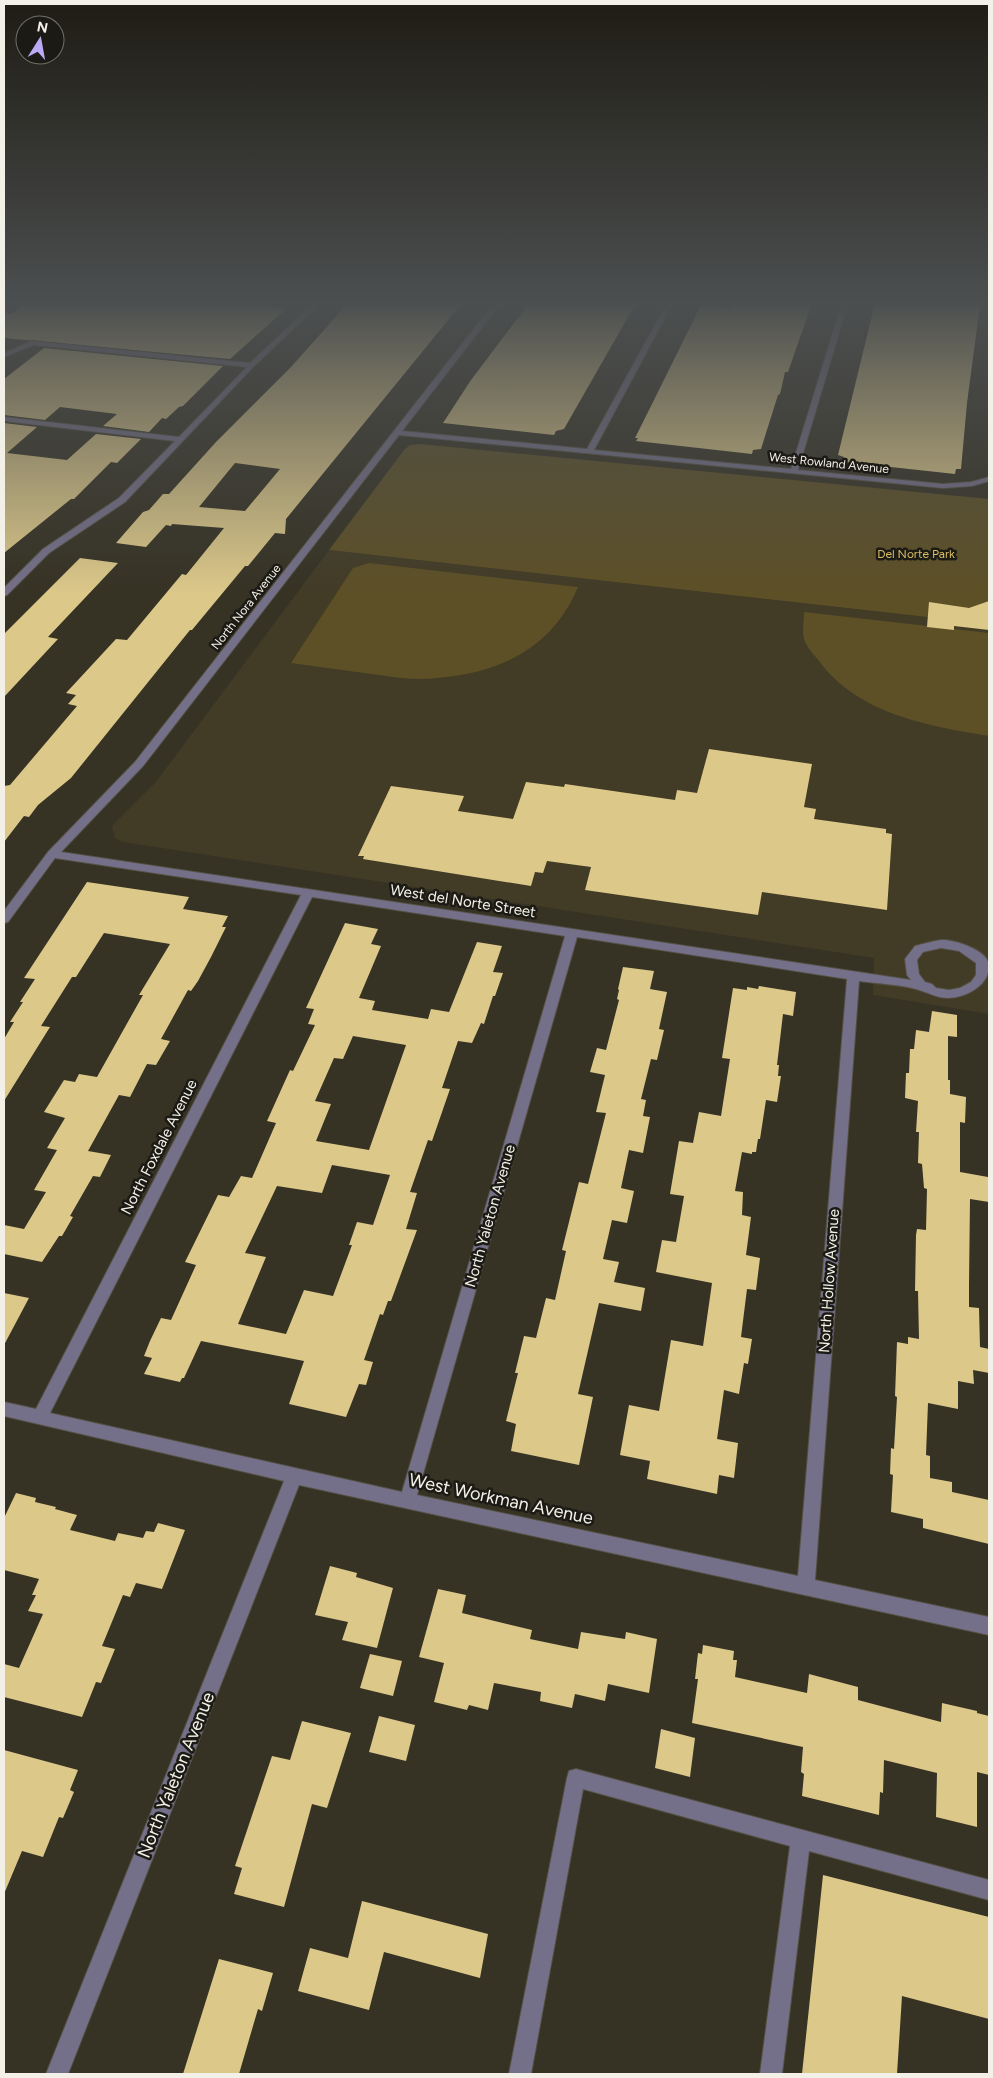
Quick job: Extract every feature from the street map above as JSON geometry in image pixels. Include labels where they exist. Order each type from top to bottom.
[{"type":"street","points":[[4,593],[46,551],[122,500],[219,400]]},
{"type":"street","name":"North Nora Avenue","points":[[4,919],[53,854],[129,776],[423,400]]},
{"type":"street","points":[[590,451],[618,400]]},
{"type":"street","points":[[794,471],[816,400]]},
{"type":"street","points":[[4,419],[182,439]]},
{"type":"street","name":"West Rowland Avenue","points":[[398,433],[943,486],[972,484],[989,479]]},
{"type":"street","name":"West del Norte Street","points":[[53,854],[928,987]]},
{"type":"street","name":"North Foxdale Avenue","points":[[40,1417],[308,892]]},
{"type":"street","name":"North Yaleton Avenue","points":[[408,1499],[572,933]]},
{"type":"street","points":[[941,944],[958,946],[973,953],[986,969],[986,980],[978,989],[971,992],[954,995],[945,994],[928,987],[915,977],[910,965],[914,954],[925,946],[941,944]]},
{"type":"street","name":"North Hollow Avenue","points":[[806,1586],[853,976]]},
{"type":"street","name":"West Workman Avenue","points":[[4,1409],[294,1476],[408,1499],[989,1626]]},
{"type":"street","name":"North Yaleton Avenue","points":[[57,2074],[294,1476]]},
{"type":"street","points":[[520,2074],[576,1778],[989,1890]]},
{"type":"street","points":[[771,2074],[800,1839]]},
{"type":"shaded area","points":[[329,550],[989,624],[989,1014],[873,995],[874,958],[123,842],[115,838],[112,826],[155,783]]},
{"type":"green space","name":"Del Norte Park","points":[[420,444],[989,499],[989,624],[329,550],[404,450],[410,445]]},
{"type":"green space","points":[[369,563],[578,587],[566,610],[551,629],[534,645],[515,657],[493,667],[446,677],[410,679],[291,663],[353,568]]},
{"type":"green space","points":[[804,612],[989,633],[989,736],[942,728],[896,715],[853,694],[835,679],[806,645],[803,633]]},
{"type":"building","points":[[4,400],[189,400],[166,419],[162,418],[149,432],[103,426],[117,414],[60,407],[45,420],[4,415]]},
{"type":"building","points":[[258,400],[383,400],[286,519],[285,534],[275,533],[192,630],[190,630],[71,778],[38,805],[29,817],[24,816],[4,842],[4,786],[10,785],[77,706],[68,704],[76,695],[66,693],[116,639],[127,640],[182,574],[186,575],[224,528],[172,524],[171,526],[166,525],[146,547],[116,543],[143,512],[149,510],[163,494],[169,494],[216,442]],"holes":[[[235,463],[280,469],[245,511],[199,507]]]},
{"type":"building","points":[[458,400],[581,400],[564,429],[556,431],[554,435],[443,423]]},
{"type":"building","points":[[654,400],[776,400],[761,449],[753,450],[752,454],[636,441],[638,438],[635,438]]},
{"type":"building","points":[[851,400],[967,400],[961,469],[956,469],[955,474],[842,462],[844,457],[838,455]]},
{"type":"building","points":[[4,423],[37,427],[7,453],[67,460],[96,434],[141,439],[117,463],[111,462],[74,499],[71,499],[4,553]]},
{"type":"building","points":[[80,558],[118,563],[48,637],[58,639],[4,697],[4,634]]},
{"type":"building","points":[[989,601],[989,630],[954,626],[954,630],[927,627],[929,602],[969,608]]},
{"type":"building","points":[[709,749],[812,764],[804,807],[816,809],[814,819],[886,829],[886,833],[892,834],[887,910],[762,892],[758,915],[585,890],[591,867],[547,861],[543,873],[535,872],[531,886],[363,859],[364,856],[358,856],[391,786],[464,796],[458,811],[513,819],[526,782],[564,787],[565,784],[675,800],[677,790],[697,793]]},
{"type":"building","points":[[87,882],[189,897],[183,909],[228,916],[222,927],[226,927],[198,981],[191,991],[188,990],[161,1039],[170,1041],[156,1065],[147,1064],[130,1097],[119,1095],[88,1151],[111,1155],[100,1177],[93,1176],[70,1216],[73,1217],[62,1236],[59,1236],[42,1262],[4,1254],[4,1225],[24,1229],[46,1192],[34,1190],[57,1150],[47,1148],[65,1118],[44,1112],[64,1080],[75,1082],[79,1074],[97,1077],[143,995],[139,995],[170,944],[104,933],[76,977],[72,977],[41,1026],[50,1027],[4,1101],[4,1039],[14,1022],[10,1022],[23,1002],[20,1002],[35,979],[24,978]]},
{"type":"building","points":[[345,923],[378,929],[371,944],[381,946],[359,998],[375,1001],[372,1010],[428,1019],[431,1009],[449,1012],[477,942],[502,946],[493,972],[503,973],[484,1024],[481,1023],[472,1043],[458,1041],[442,1088],[450,1089],[432,1141],[428,1140],[410,1192],[417,1193],[406,1229],[417,1230],[391,1301],[388,1301],[383,1315],[380,1314],[364,1360],[373,1362],[366,1385],[359,1384],[346,1417],[289,1404],[304,1361],[201,1341],[184,1378],[180,1382],[144,1374],[152,1358],[144,1356],[150,1341],[161,1318],[171,1320],[196,1265],[185,1262],[218,1195],[229,1197],[241,1176],[252,1178],[276,1123],[267,1121],[290,1070],[293,1071],[315,1025],[308,1024],[314,1009],[306,1008]],"holes":[[[353,1036],[406,1045],[369,1150],[316,1141],[331,1104],[315,1101],[334,1058],[343,1059]],[[332,1165],[390,1175],[373,1225],[357,1222],[349,1245],[352,1245],[333,1296],[304,1290],[286,1334],[238,1324],[266,1257],[245,1253],[277,1186],[322,1193]]]},
{"type":"building","points":[[623,967],[654,971],[650,989],[667,992],[659,1029],[664,1030],[657,1060],[651,1059],[641,1099],[646,1100],[643,1116],[650,1117],[643,1153],[629,1150],[621,1188],[634,1191],[627,1223],[612,1220],[603,1259],[619,1262],[614,1282],[645,1288],[641,1311],[599,1303],[578,1394],[593,1397],[579,1465],[511,1451],[516,1424],[506,1421],[518,1373],[515,1373],[524,1336],[536,1338],[546,1298],[555,1300],[566,1251],[562,1250],[579,1182],[588,1184],[606,1113],[596,1112],[605,1075],[590,1072],[597,1048],[606,1050],[619,1000],[617,999],[618,989]]},
{"type":"building","points":[[759,986],[796,992],[793,1016],[783,1014],[777,1065],[779,1065],[778,1076],[781,1076],[777,1102],[766,1100],[756,1152],[752,1152],[752,1154],[742,1152],[735,1191],[743,1192],[742,1215],[751,1217],[746,1255],[760,1258],[756,1290],[747,1289],[741,1337],[752,1339],[748,1364],[744,1363],[739,1394],[724,1390],[717,1439],[738,1443],[734,1478],[719,1475],[717,1494],[647,1479],[650,1461],[620,1455],[629,1405],[659,1411],[671,1340],[703,1346],[712,1283],[656,1272],[662,1240],[676,1242],[684,1196],[670,1194],[679,1141],[693,1143],[699,1112],[721,1116],[730,1059],[722,1058],[733,988],[747,990],[747,987],[758,989]]},
{"type":"building","points":[[932,1011],[957,1015],[957,1037],[948,1036],[948,1080],[950,1080],[950,1094],[966,1097],[965,1123],[960,1122],[960,1172],[988,1177],[989,1202],[970,1199],[969,1307],[979,1308],[980,1347],[989,1349],[989,1373],[973,1370],[974,1384],[958,1381],[958,1409],[928,1403],[926,1455],[930,1456],[930,1478],[952,1482],[952,1492],[989,1500],[989,1544],[923,1528],[923,1519],[891,1512],[893,1475],[890,1474],[891,1448],[894,1449],[897,1397],[895,1396],[897,1342],[908,1344],[908,1337],[919,1339],[918,1291],[915,1291],[916,1235],[917,1229],[926,1230],[927,1189],[924,1188],[922,1164],[918,1163],[919,1132],[916,1132],[918,1101],[905,1098],[906,1073],[909,1073],[910,1049],[914,1049],[916,1030],[929,1032]]},
{"type":"building","points":[[4,1293],[29,1298],[4,1345]]},
{"type":"building","points":[[16,1493],[36,1498],[35,1502],[77,1515],[70,1530],[115,1541],[118,1533],[143,1538],[146,1531],[154,1532],[158,1523],[185,1530],[162,1589],[136,1583],[130,1597],[123,1595],[102,1646],[115,1649],[101,1683],[96,1682],[82,1717],[4,1697],[4,1664],[19,1668],[43,1614],[28,1611],[36,1595],[32,1595],[39,1579],[4,1570],[4,1518]]},
{"type":"building","points":[[330,1566],[357,1573],[356,1577],[393,1588],[377,1648],[342,1640],[348,1622],[315,1615]]},
{"type":"building","points":[[438,1589],[466,1595],[462,1613],[532,1630],[530,1639],[578,1649],[581,1632],[625,1639],[626,1632],[657,1639],[649,1693],[608,1684],[605,1701],[575,1694],[572,1708],[540,1701],[541,1692],[494,1683],[488,1710],[469,1705],[467,1710],[434,1702],[444,1663],[419,1657]]},
{"type":"building","points":[[703,1645],[734,1651],[733,1660],[737,1660],[735,1677],[807,1693],[809,1674],[858,1687],[858,1700],[941,1722],[942,1703],[977,1711],[977,1713],[989,1716],[989,1775],[977,1772],[977,1827],[936,1817],[937,1773],[884,1760],[883,1793],[880,1792],[879,1815],[802,1796],[804,1774],[801,1772],[803,1747],[692,1723],[698,1679],[695,1679],[698,1653],[702,1654]]},
{"type":"building","points":[[370,1654],[402,1661],[393,1696],[360,1688]]},
{"type":"building","points":[[379,1716],[415,1725],[406,1761],[369,1752]]},
{"type":"building","points":[[302,1721],[351,1733],[327,1808],[312,1804],[284,1907],[234,1894],[242,1868],[235,1866],[272,1756],[290,1760]]},
{"type":"building","points":[[661,1729],[695,1738],[690,1777],[655,1768]]},
{"type":"building","points":[[4,1750],[78,1770],[70,1790],[74,1792],[63,1818],[59,1817],[43,1857],[22,1851],[4,1894]]},
{"type":"building","points":[[823,1875],[989,1917],[989,2019],[902,1996],[897,2074],[802,2074]]},
{"type":"building","points":[[362,1901],[488,1934],[480,1978],[384,1952],[369,2010],[298,1991],[310,1948],[348,1958]]},
{"type":"building","points":[[219,1959],[273,1973],[262,2011],[258,2009],[239,2074],[183,2074]]}]
